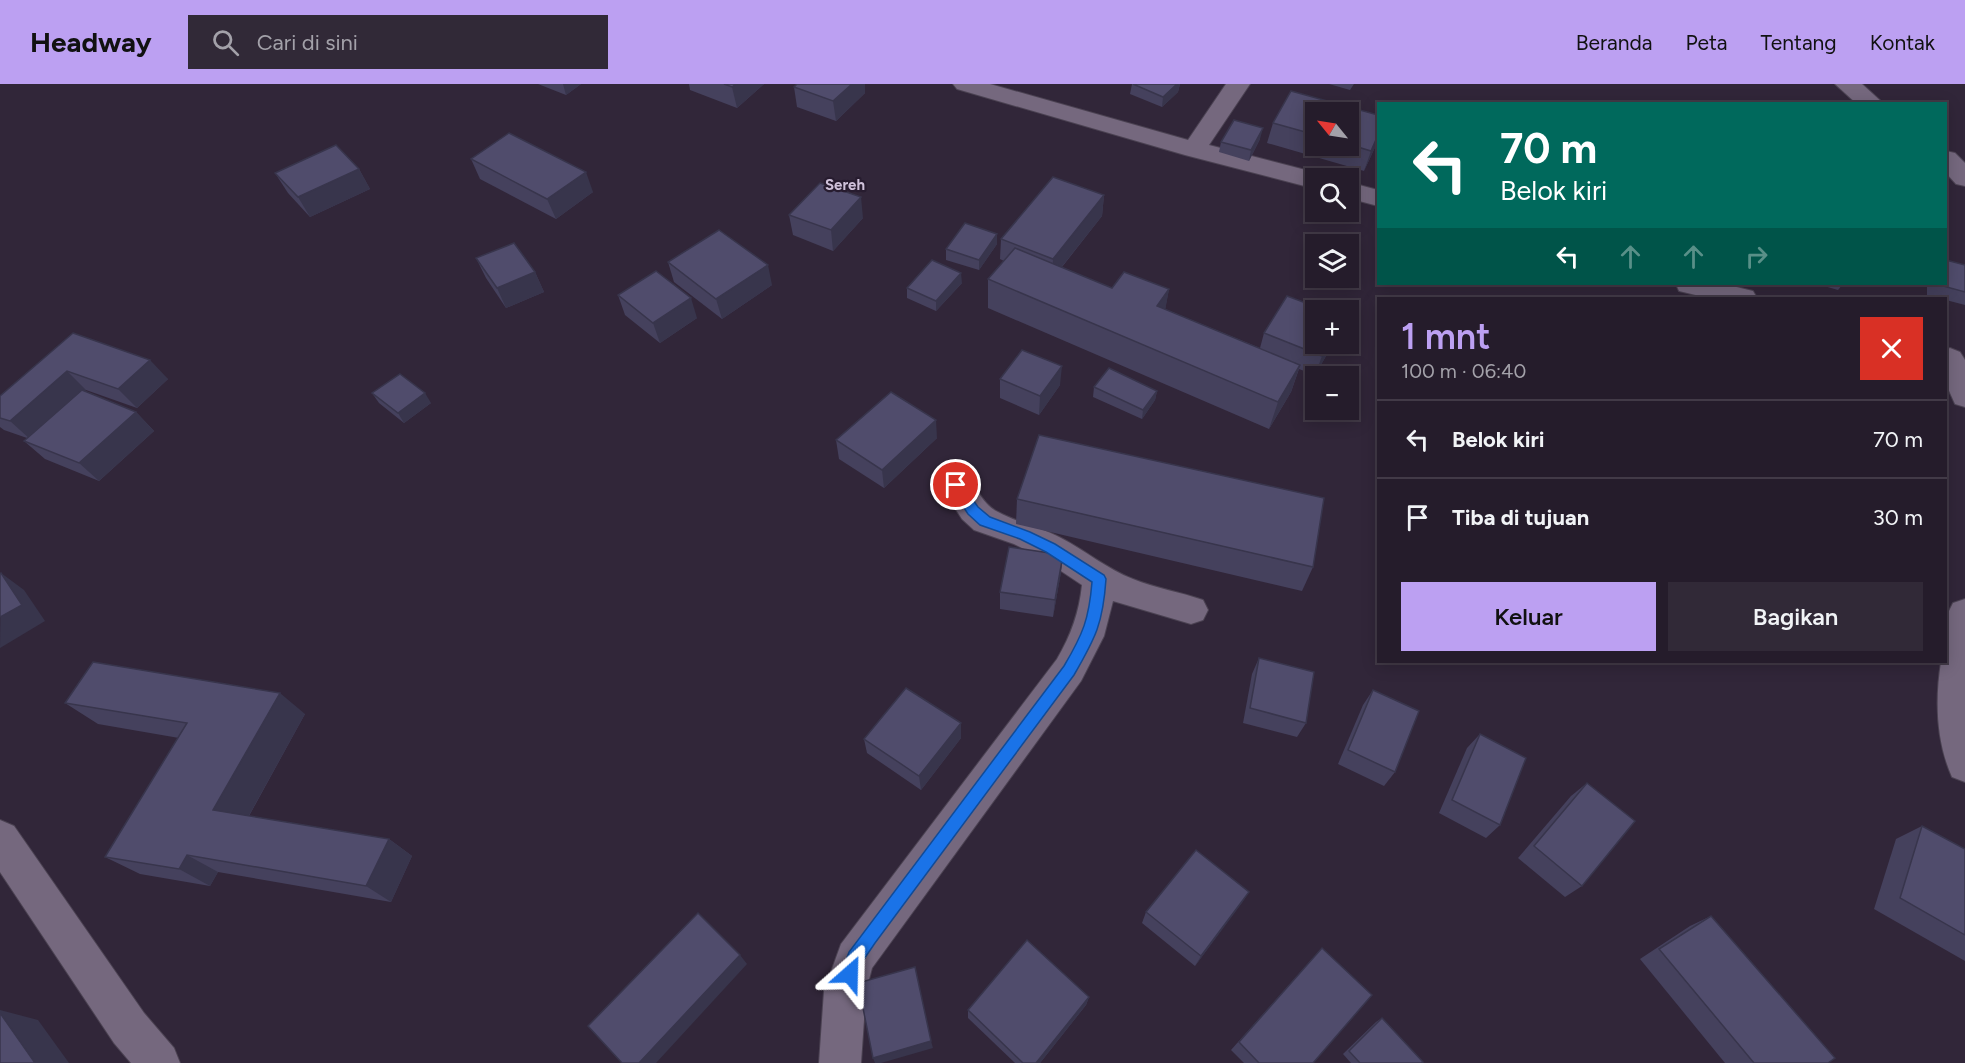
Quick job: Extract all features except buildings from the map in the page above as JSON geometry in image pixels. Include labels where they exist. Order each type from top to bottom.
[{"type":"street","points":[[965,84],[1194,150],[1305,178]]},
{"type":"street","points":[[1194,150],[1238,84]]},
{"type":"street","points":[[1847,84],[1870,102]]},
{"type":"street","points":[[1947,160],[1965,178]]},
{"type":"street","points":[[1359,193],[1377,198]]},
{"type":"street","points":[[1693,285],[1739,297]]},
{"type":"street","points":[[1954,360],[1965,396]]},
{"type":"street","points":[[956,485],[973,510],[985,521],[1051,548],[1099,579],[1126,592],[1191,610]]},
{"type":"street","points":[[840,1063],[845,991],[855,958],[1069,670],[1089,636],[1097,608],[1099,579]]},
{"type":"street","points":[[1965,613],[1955,687],[1957,730],[1965,765]]},
{"type":"street","points":[[0,839],[129,1028],[159,1063]]},
{"type":"district","name":"Sereh","points":[[845,185]]},
{"type":"route","points":[[850,974],[855,958],[870,937],[1069,670],[1089,636],[1097,608],[1099,579],[1051,548],[985,521],[973,510],[956,485]]}]
